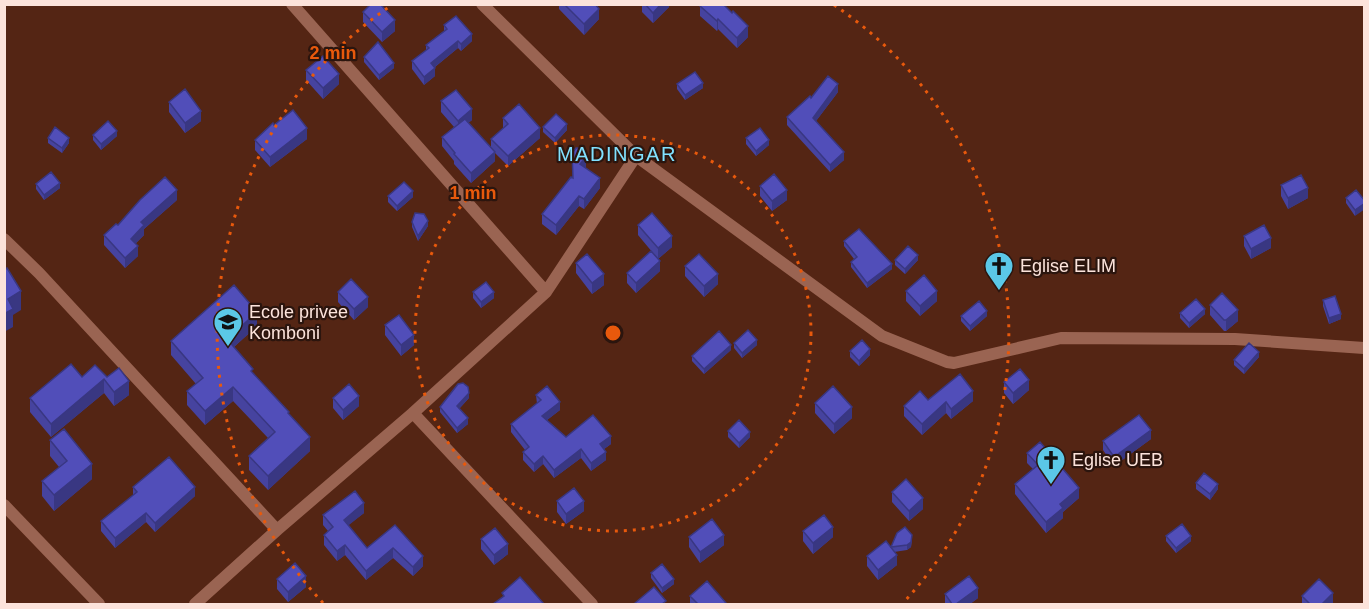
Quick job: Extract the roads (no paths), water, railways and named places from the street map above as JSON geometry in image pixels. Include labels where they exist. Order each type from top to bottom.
[{"type":"street","points":[[292,4],[546,292]]},
{"type":"street","points":[[482,4],[636,156],[882,336],[946,362],[954,363],[1061,338],[1235,339],[1365,348]]},
{"type":"street","points":[[195,604],[413,413],[546,292],[636,156]]},
{"type":"street","points":[[4,239],[39,273],[277,530]]},
{"type":"street","points":[[413,413],[592,604]]},
{"type":"street","points":[[4,505],[99,604]]},
{"type":"place","name":"Eglise ELIM","points":[[999,292]]},
{"type":"place","name":"Ecole privee Komboni","points":[[228,348]]},
{"type":"place","name":"Eglise UEB","points":[[1051,486]]},
{"type":"district","name":"MADINGAR","points":[[617,154]]}]
